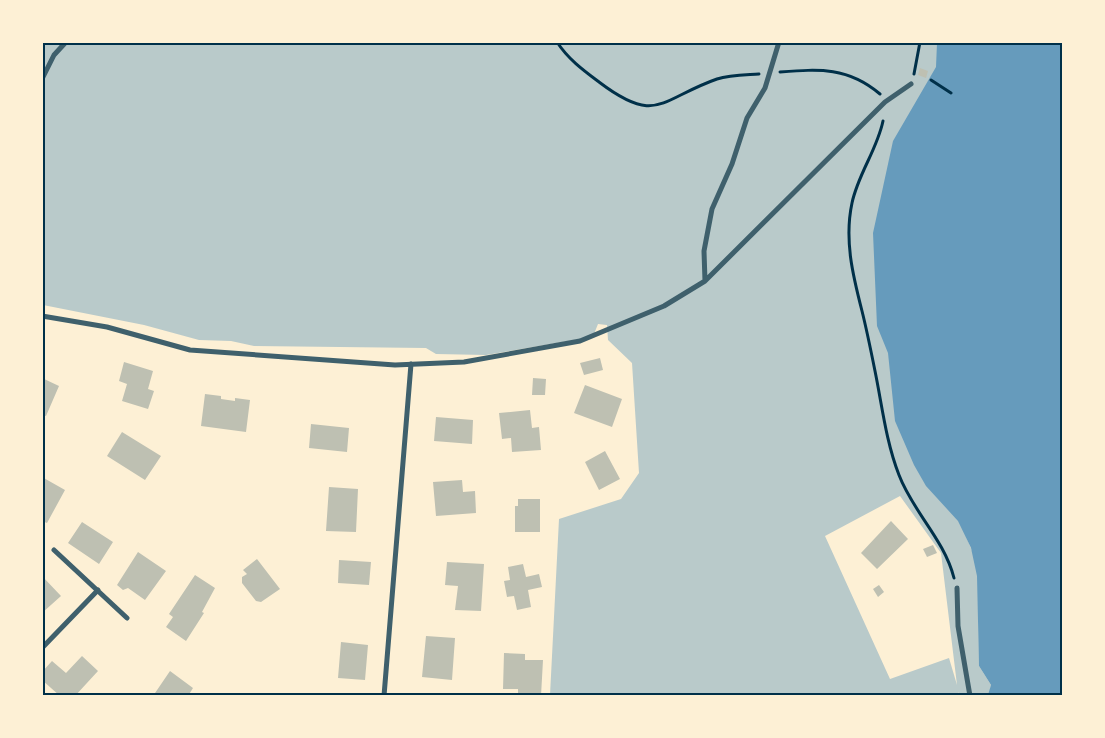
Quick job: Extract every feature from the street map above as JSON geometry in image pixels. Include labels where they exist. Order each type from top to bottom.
[{"type":"street","points":[[42,79],[54,55],[66,42]]},
{"type":"street","points":[[705,281],[704,251],[712,209],[732,164],[747,118],[765,88],[768,72],[779,42]]},
{"type":"street","points":[[42,316],[108,327],[190,350],[237,355],[411,364],[464,362],[580,341],[664,306],[705,281],[885,102],[911,84]]},
{"type":"street","points":[[384,696],[411,364]]},
{"type":"street","points":[[54,550],[127,618]]},
{"type":"street","points":[[957,588],[958,626],[970,696]]},
{"type":"street","points":[[42,648],[98,590]]},
{"type":"path","points":[[557,42],[569,59],[617,97],[642,105],[657,106],[718,78],[805,70],[833,71],[852,75],[865,82],[885,102],[881,133],[852,202],[848,239],[854,286],[862,311],[890,445],[899,476],[950,562],[957,588]]},
{"type":"path","points":[[911,84],[920,42]]},
{"type":"path","points":[[930,80],[951,92]]},
{"type":"shaded area","points":[[42,43],[947,43],[959,520],[978,565],[979,666],[991,685],[990,695],[960,695],[958,692],[959,695],[550,695],[559,519],[621,499],[639,473],[632,363],[608,340],[607,325],[598,324],[594,334],[580,339],[486,355],[436,354],[426,348],[254,346],[231,341],[199,340],[144,325],[43,305]],"holes":[[[900,496],[941,553],[957,685],[949,658],[890,679],[825,536]]]},
{"type":"water","points":[[937,43],[1062,43],[1062,695],[988,695],[991,685],[979,666],[977,576],[971,548],[958,521],[926,486],[914,465],[895,421],[888,353],[877,326],[873,233],[893,141],[936,67]]},
{"type":"building","points":[[920,68],[928,71],[926,78],[918,75]]},
{"type":"building","points":[[600,358],[603,370],[584,375],[580,363]]},
{"type":"building","points":[[124,362],[153,371],[148,389],[154,391],[148,409],[122,401],[127,384],[119,381]]},
{"type":"building","points":[[42,378],[59,386],[46,416],[42,415]]},
{"type":"building","points":[[533,378],[546,379],[545,395],[532,395]]},
{"type":"building","points":[[585,385],[622,399],[612,427],[574,413]]},
{"type":"building","points":[[205,394],[221,396],[221,399],[235,401],[235,398],[250,400],[246,432],[201,426]]},
{"type":"building","points":[[530,410],[532,428],[539,427],[541,450],[512,452],[511,438],[502,439],[499,413]]},
{"type":"building","points":[[436,417],[473,420],[472,444],[434,441]]},
{"type":"building","points":[[311,424],[349,428],[347,452],[309,448]]},
{"type":"building","points":[[122,432],[161,456],[145,480],[107,456]]},
{"type":"building","points":[[605,451],[620,479],[599,490],[585,462]]},
{"type":"building","points":[[42,477],[65,490],[47,523],[42,521]]},
{"type":"building","points":[[462,480],[463,492],[475,491],[476,513],[436,516],[433,482]]},
{"type":"building","points":[[329,487],[358,489],[356,532],[326,531]]},
{"type":"building","points":[[518,499],[540,499],[540,532],[515,532],[515,506],[518,506]]},
{"type":"building","points":[[891,521],[908,539],[877,569],[861,553]]},
{"type":"building","points":[[82,522],[113,542],[99,564],[68,543]]},
{"type":"building","points":[[933,545],[937,553],[927,557],[923,549]]},
{"type":"building","points":[[138,552],[166,571],[145,600],[128,588],[123,590],[117,585]]},
{"type":"building","points":[[257,559],[280,589],[261,602],[256,601],[242,583],[242,577],[247,574],[243,570]]},
{"type":"building","points":[[339,560],[371,562],[369,585],[338,583]]},
{"type":"building","points":[[447,562],[484,564],[481,611],[455,610],[458,586],[445,585]]},
{"type":"building","points":[[523,564],[526,577],[539,574],[542,587],[528,590],[531,607],[517,610],[514,596],[507,597],[504,581],[510,580],[508,567]]},
{"type":"building","points":[[195,575],[215,588],[202,612],[204,613],[186,641],[166,627],[173,617],[169,614]]},
{"type":"building","points":[[42,576],[61,596],[42,613]]},
{"type":"building","points":[[879,585],[884,592],[878,597],[873,589]]},
{"type":"building","points":[[426,636],[455,638],[452,680],[422,677]]},
{"type":"building","points":[[341,642],[368,645],[365,680],[338,678]]},
{"type":"building","points":[[504,653],[525,654],[525,660],[543,660],[541,696],[518,695],[518,689],[503,689]]},
{"type":"building","points":[[82,656],[98,671],[75,696],[60,696],[42,680],[42,672],[52,661],[66,673]]},
{"type":"building","points":[[170,671],[193,688],[188,696],[153,696]]}]
